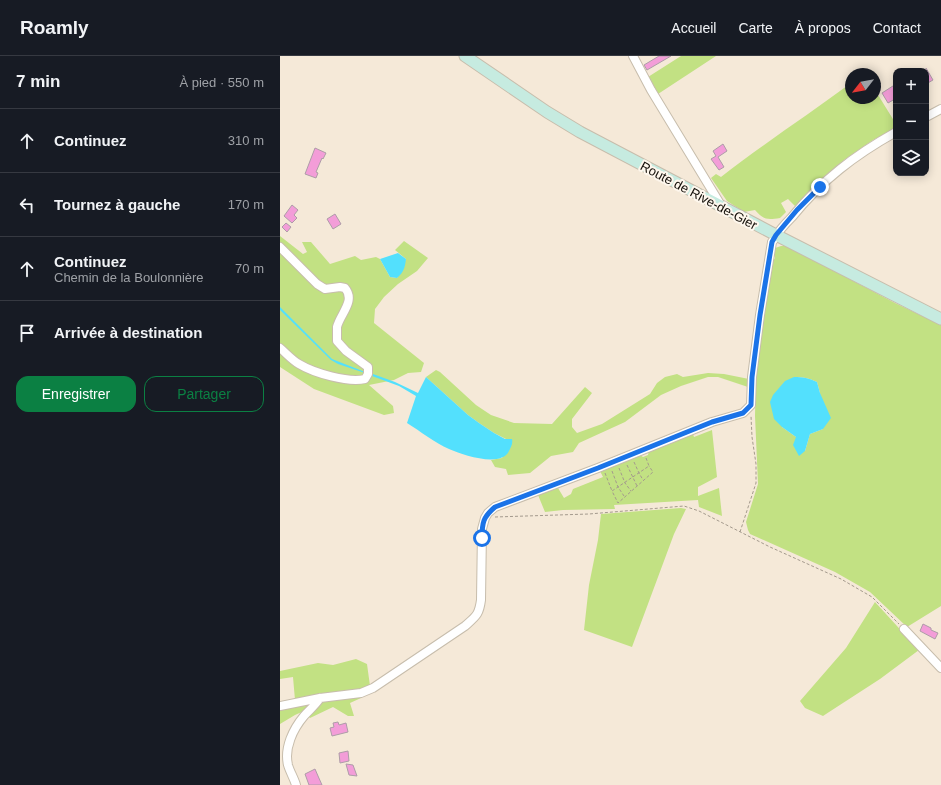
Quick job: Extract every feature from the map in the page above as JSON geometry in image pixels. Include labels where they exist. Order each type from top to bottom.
[{"type":"main road","name":"Route de Rive-de-Gier","points":[[471,57],[546,112],[580,132],[776,235],[941,318]]},
{"type":"street","points":[[633,56],[651,90],[723,207]]},
{"type":"street","points":[[929,115],[941,109]]},
{"type":"street","points":[[280,706],[320,698],[361,693],[373,688],[465,626],[477,616],[480,610],[481,600],[482,529],[485,518],[495,507],[598,468],[712,422],[743,413],[751,405],[752,377],[772,242],[797,210],[835,173],[858,155],[893,134]]},
{"type":"street","points":[[280,247],[317,284],[325,289],[340,287],[345,288],[349,292],[350,297],[337,327],[337,340],[346,352],[368,367],[368,374],[365,379],[358,380],[317,373],[299,364],[280,348]]},
{"type":"street","points":[[904,629],[941,668]]},
{"type":"street","points":[[296,785],[288,764],[287,751],[294,730],[304,715],[316,705],[320,698]]},
{"type":"path","points":[[740,532],[756,483],[756,464],[752,437],[751,405]]},
{"type":"path","points":[[605,473],[618,502],[653,472],[643,450]]},
{"type":"path","points":[[637,486],[626,464],[634,462],[643,481]]},
{"type":"path","points":[[612,491],[649,466]]},
{"type":"path","points":[[625,497],[618,487],[611,470],[619,467],[625,483],[631,491]]},
{"type":"path","points":[[485,518],[590,514],[684,506],[699,511],[770,547],[841,579],[872,597],[904,629]]},
{"type":"green space","points":[[681,56],[716,56],[658,94],[648,77]]},
{"type":"green space","points":[[845,87],[845,104],[881,104],[881,100],[893,119],[893,130],[873,140],[844,160],[795,206],[788,199],[781,203],[786,212],[780,218],[766,218],[761,216],[755,210],[744,212],[727,201],[711,178],[716,174],[721,177]]},
{"type":"green space","points":[[280,236],[303,254],[307,252],[302,242],[311,242],[330,264],[355,256],[361,260],[376,257],[380,259],[390,277],[397,278],[406,259],[395,250],[404,241],[428,258],[417,271],[398,284],[384,297],[375,309],[374,323],[424,363],[421,372],[408,373],[394,380],[369,385],[393,406],[394,413],[384,415],[314,389],[280,367]]},
{"type":"green space","points":[[787,246],[895,303],[941,325],[941,606],[907,627],[870,592],[835,572],[750,534],[748,530],[746,522],[758,484],[755,416],[756,370],[772,262],[775,258],[773,252],[775,248]],"holes":[[[794,377],[809,379],[817,382],[820,393],[823,429],[810,434],[805,451],[796,437],[782,427]]]},
{"type":"green space","points":[[436,370],[476,405],[491,415],[514,423],[552,424],[585,387],[592,393],[572,419],[572,427],[577,433],[602,424],[650,394],[657,383],[665,377],[677,374],[683,377],[708,373],[724,374],[749,379],[748,387],[718,377],[708,377],[681,386],[661,395],[625,422],[579,443],[573,452],[551,456],[530,473],[508,475],[506,469],[495,467],[491,460],[502,458],[512,439],[506,439],[479,423],[426,377]]},
{"type":"green space","points":[[712,430],[717,477],[698,487],[698,496],[719,488],[722,516],[699,507],[698,500],[614,505],[615,509],[563,510],[545,512],[538,495],[558,488],[564,498],[571,494],[573,489],[603,477],[600,471],[640,455],[643,457],[648,455],[649,451],[693,434],[694,437]]},
{"type":"green space","points":[[681,508],[686,509],[674,534],[632,647],[584,630],[589,585],[598,540],[601,514]]},
{"type":"green space","points":[[875,602],[919,650],[880,679],[823,716],[805,708],[800,701],[846,648]]},
{"type":"green space","points":[[356,659],[367,664],[370,686],[361,690],[295,700],[293,677],[280,679],[280,671],[318,663],[333,665]]},
{"type":"green space","points":[[360,696],[361,698],[350,703],[354,716],[348,716],[333,707],[310,718],[307,715],[322,701]]},
{"type":"green space","points":[[314,702],[304,711],[280,724],[280,709]]},
{"type":"water","points":[[398,253],[406,259],[405,267],[397,278],[390,277],[380,259]]},
{"type":"water","points":[[280,307],[332,359],[365,373],[338,364],[331,360],[280,310]]},
{"type":"water","points":[[373,374],[418,393],[426,377],[479,423],[505,439],[512,439],[512,444],[509,451],[505,456],[498,459],[481,459],[455,452],[438,444],[407,423],[416,396],[399,386],[372,376]]},
{"type":"water","points":[[794,377],[806,378],[817,382],[831,418],[823,429],[810,434],[805,451],[799,456],[793,445],[796,437],[774,419],[770,402],[773,395],[785,381]]},
{"type":"building","points":[[659,56],[671,56],[647,70],[644,65]]},
{"type":"building","points":[[929,73],[933,80],[929,82]]},
{"type":"building","points":[[893,86],[893,100],[888,103],[882,93]]},
{"type":"building","points":[[723,144],[727,151],[718,157],[724,167],[719,170],[711,159],[716,156],[713,151]]},
{"type":"building","points":[[315,148],[326,153],[323,159],[322,158],[316,172],[318,173],[316,178],[305,174]]},
{"type":"building","points":[[292,205],[298,210],[294,215],[297,218],[292,223],[284,216]]},
{"type":"building","points":[[335,214],[341,224],[333,229],[327,219]]},
{"type":"building","points":[[286,223],[291,227],[287,232],[282,227]]},
{"type":"building","points":[[923,624],[938,633],[935,639],[920,631]]},
{"type":"building","points":[[338,722],[339,725],[346,723],[348,732],[332,736],[330,728],[334,727],[333,723]]},
{"type":"building","points":[[348,751],[349,761],[340,763],[339,753]]},
{"type":"building","points":[[346,764],[353,765],[357,776],[349,775]]},
{"type":"building","points":[[315,769],[322,785],[309,785],[305,774]]},
{"type":"route","points":[[482,538],[482,529],[485,518],[495,507],[598,468],[712,422],[743,413],[751,405],[752,377],[772,242],[797,210],[820,187]]}]
